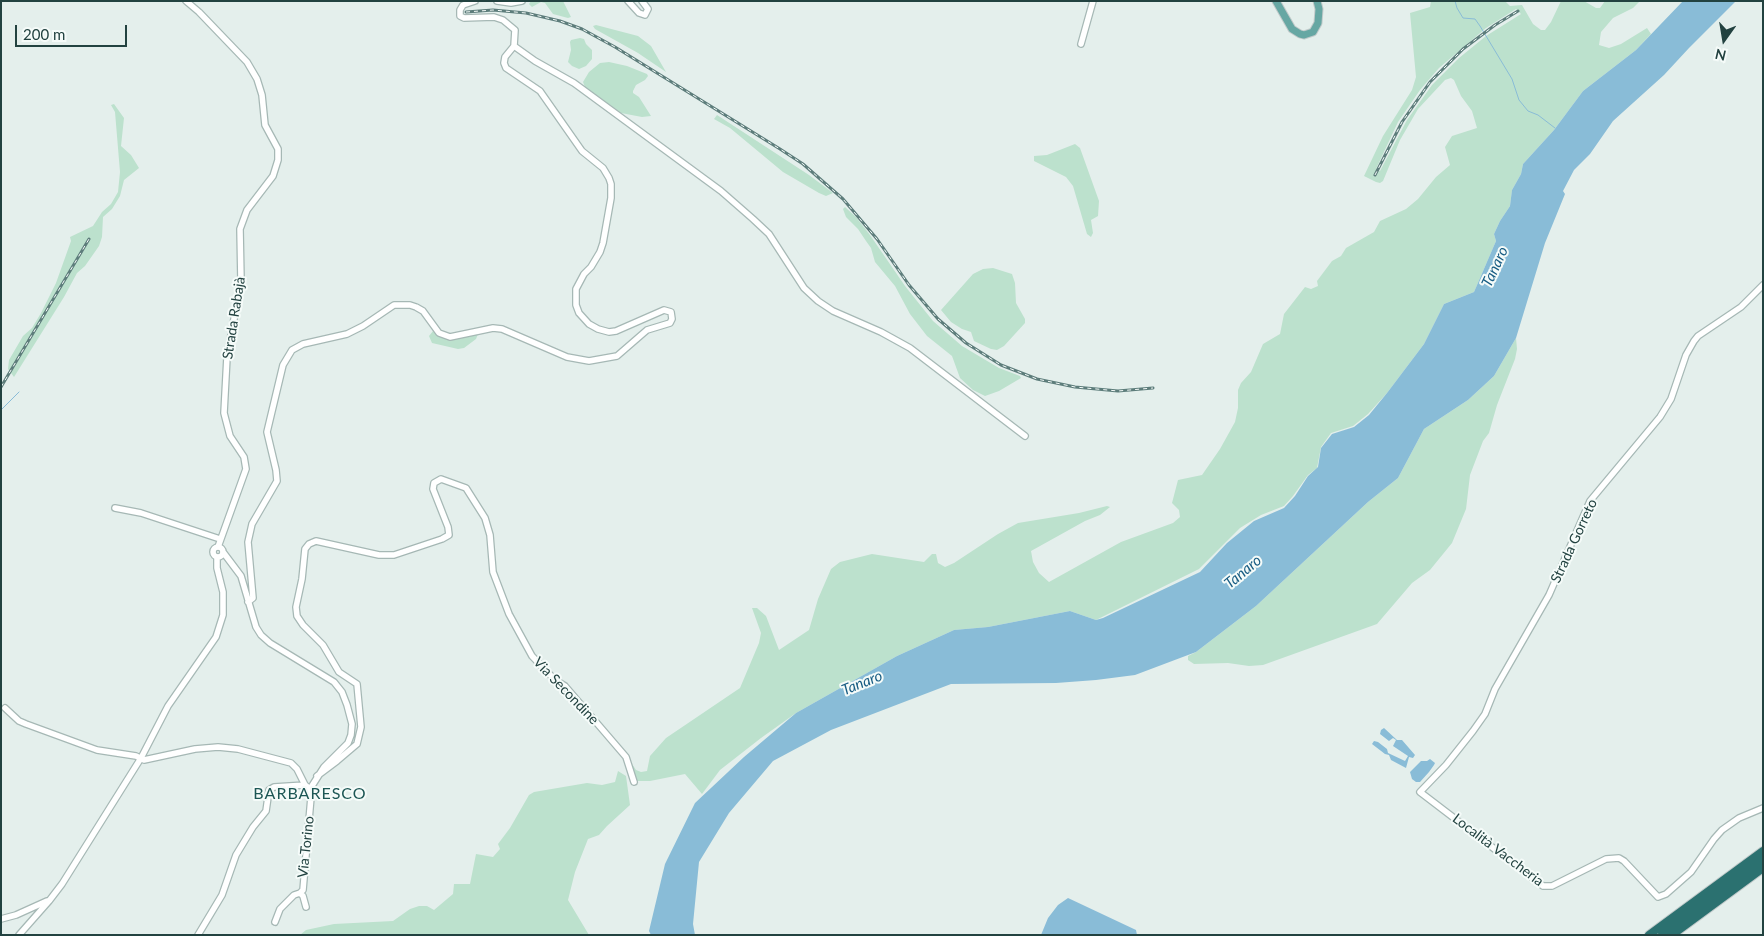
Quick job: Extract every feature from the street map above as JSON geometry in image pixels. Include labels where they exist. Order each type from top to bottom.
[{"type":"highway","points":[[1649,935],[1763,851]]},
{"type":"highway","points":[[1662,935],[1763,860]]},
{"type":"highway","points":[[1672,935],[1763,868]]},
{"type":"main road","points":[[1276,1],[1292,29],[1304,35],[1313,32],[1318,23],[1319,9],[1317,1]]},
{"type":"street","name":"Strada Rabajà","points":[[186,1],[247,62],[258,80],[262,95],[265,125],[278,149],[278,160],[273,176],[247,210],[240,229],[241,281],[227,357],[224,412],[230,436],[244,457],[246,469],[218,547],[213,551],[213,554],[221,555]]},
{"type":"street","points":[[248,602],[253,598],[248,542],[252,524],[276,481],[276,470],[267,432],[283,365],[292,350],[303,344],[347,334],[363,326],[394,305],[410,305],[423,311],[440,333],[450,337],[493,328],[502,329],[566,357],[588,361],[617,356],[647,330],[670,322],[672,319],[671,312],[664,310],[616,331],[609,332],[598,330],[589,324],[579,313],[576,305],[576,289],[600,252],[603,243],[611,198],[609,178],[603,168],[582,151],[540,92],[506,68],[504,63],[505,57],[514,46],[515,30],[502,20],[494,17],[464,18],[460,16],[463,4],[475,1]]},
{"type":"street","points":[[497,1],[511,3],[522,1]]},
{"type":"street","points":[[628,1],[639,13],[645,15],[648,13],[648,9],[642,1]]},
{"type":"street","points":[[1081,44],[1093,1]]},
{"type":"street","points":[[514,46],[535,61],[574,83],[721,191],[769,234],[804,288],[818,302],[910,348],[1024,436]]},
{"type":"street","name":"Strada Gorreto","points":[[1420,792],[1473,732],[1485,714],[1495,689],[1549,595],[1590,501],[1660,417],[1671,399],[1686,355],[1694,341],[1698,336],[1741,307],[1763,285]]},
{"type":"street","name":"Via Secondine","points":[[317,776],[357,744],[361,727],[357,684],[339,672],[323,645],[303,625],[298,616],[296,607],[302,579],[305,549],[309,544],[316,542],[379,555],[394,556],[442,539],[448,535],[448,527],[433,489],[434,483],[441,479],[466,488],[485,518],[490,535],[493,572],[509,614],[532,656],[555,680],[565,686],[626,757],[634,782]]},
{"type":"street","points":[[115,508],[141,513],[220,539]]},
{"type":"street","points":[[18,935],[49,901],[68,874],[141,758],[168,706],[216,637],[223,615],[223,592],[217,568],[222,549],[218,547]]},
{"type":"street","points":[[198,935],[222,895],[236,854],[253,826],[266,811],[269,790],[274,787],[313,787],[317,776],[348,743],[352,724],[342,692],[334,682],[261,636],[248,602],[241,576],[228,560],[221,555]]},
{"type":"street","points":[[5,708],[19,721],[26,724],[97,750],[144,760],[195,749],[238,748],[291,763],[298,768],[307,787]]},
{"type":"street","name":"Via Torino","points":[[275,922],[280,909],[302,890],[311,797],[307,787]]},
{"type":"street","name":"Località Vaccheria","points":[[1420,792],[1543,886],[1552,886],[1606,859],[1619,858],[1658,897],[1666,894],[1691,872],[1722,830],[1739,818],[1763,808]]},
{"type":"street","points":[[300,893],[303,896],[306,908]]},
{"type":"street","points":[[1,919],[16,915],[49,901]]},
{"type":"green space","points":[[531,1],[563,1],[571,17],[553,14],[545,3],[541,2],[532,7],[529,4]]},
{"type":"green space","points":[[1431,1],[1505,1],[1510,6],[1522,5],[1533,24],[1541,30],[1545,30],[1561,1],[1584,1],[1596,8],[1600,8],[1605,1],[1640,1],[1633,8],[1613,18],[1601,32],[1599,45],[1609,48],[1621,44],[1647,28],[1651,34],[1636,50],[1583,91],[1554,130],[1523,164],[1521,174],[1512,190],[1510,206],[1494,234],[1496,241],[1474,292],[1444,304],[1424,344],[1387,393],[1368,414],[1353,426],[1331,433],[1321,447],[1317,468],[1308,475],[1284,506],[1261,515],[1240,528],[1199,569],[1096,620],[1070,611],[988,627],[954,630],[897,656],[796,713],[720,770],[702,794],[685,774],[650,781],[635,781],[632,764],[636,770],[641,772],[647,771],[650,756],[666,738],[740,688],[759,643],[761,633],[752,608],[757,608],[766,616],[779,650],[809,630],[818,599],[831,569],[840,562],[872,554],[924,562],[932,554],[936,554],[938,563],[945,567],[1018,523],[1110,507],[1100,515],[1085,521],[1031,551],[1033,562],[1039,573],[1049,582],[1121,542],[1173,523],[1180,517],[1179,510],[1172,503],[1178,480],[1202,475],[1220,449],[1235,422],[1238,408],[1238,390],[1241,383],[1251,372],[1263,344],[1280,334],[1284,314],[1305,287],[1311,289],[1318,286],[1317,281],[1332,261],[1341,256],[1346,248],[1374,232],[1380,221],[1406,209],[1418,199],[1436,177],[1450,165],[1445,147],[1452,136],[1477,128],[1472,111],[1461,96],[1454,80],[1451,78],[1445,80],[1418,109],[1400,140],[1383,181],[1380,183],[1376,182],[1364,176],[1383,136],[1412,90],[1416,77],[1410,13],[1430,7]],"holes":[[[1516,9],[1521,14],[1486,36],[1459,58],[1432,85],[1407,120],[1380,171],[1376,169],[1398,122],[1420,90],[1439,68],[1486,28]]]},
{"type":"green space","points":[[596,25],[638,36],[651,46],[666,72],[638,53],[595,29],[593,26]]},
{"type":"green space","points":[[584,39],[592,50],[592,59],[586,66],[579,69],[568,62],[571,40]]},
{"type":"green space","points":[[609,62],[627,66],[647,74],[648,76],[645,80],[636,85],[633,93],[639,97],[651,116],[642,117],[621,113],[585,87],[583,82],[589,72],[600,63]]},
{"type":"green space","points":[[114,104],[124,118],[121,146],[131,155],[139,168],[124,180],[120,196],[112,209],[103,217],[102,237],[99,246],[85,266],[77,273],[14,377],[8,369],[9,360],[23,336],[32,328],[56,283],[71,241],[70,237],[93,226],[118,192],[120,172],[115,112],[111,105]]},
{"type":"green space","points":[[717,115],[809,175],[833,193],[826,196],[783,172],[730,128],[714,119]]},
{"type":"green space","points":[[1075,144],[1080,148],[1099,201],[1098,216],[1091,220],[1093,233],[1091,237],[1087,234],[1073,186],[1066,177],[1034,161],[1034,156],[1047,155]]},
{"type":"green space","points":[[845,207],[856,217],[870,235],[905,286],[933,321],[962,346],[999,368],[1021,378],[999,391],[985,396],[973,390],[960,378],[952,356],[927,336],[910,314],[895,286],[875,262],[871,248],[858,229],[846,217],[843,209]]},
{"type":"green space","points":[[993,268],[1012,274],[1015,283],[1016,303],[1025,319],[1025,323],[1004,346],[997,350],[974,341],[971,332],[951,322],[941,310],[973,274],[983,269]]},
{"type":"green space","points":[[433,331],[448,338],[462,338],[478,334],[476,339],[464,348],[458,349],[432,343],[429,336]]},
{"type":"green space","points":[[1516,338],[1517,349],[1515,359],[1497,405],[1489,433],[1483,441],[1470,475],[1466,509],[1452,543],[1430,570],[1412,583],[1377,624],[1263,665],[1194,664],[1188,660],[1188,656],[1196,652],[1256,606],[1368,502],[1398,478],[1424,429],[1468,400],[1494,376]]},
{"type":"green space","points":[[618,771],[626,776],[630,805],[599,835],[588,839],[575,872],[568,900],[589,935],[300,935],[306,930],[334,924],[393,921],[410,909],[419,906],[427,906],[434,910],[453,894],[454,884],[470,884],[476,854],[493,857],[500,849],[498,844],[510,828],[529,795],[534,792],[587,783],[602,785],[615,782]]},
{"type":"water","name":"Tanaro","points":[[1683,1],[1736,1],[1664,75],[1613,121],[1590,154],[1574,170],[1563,191],[1565,194],[1545,243],[1516,338],[1494,376],[1468,400],[1424,429],[1398,478],[1368,502],[1256,606],[1196,652],[1135,675],[1056,683],[951,684],[831,730],[773,761],[729,813],[699,862],[693,924],[695,935],[651,935],[649,931],[665,864],[695,803],[744,757],[796,713],[897,656],[954,630],[988,627],[1070,611],[1096,620],[1103,618],[1200,572],[1227,543],[1254,521],[1284,508],[1295,496],[1308,476],[1318,467],[1321,448],[1332,434],[1354,427],[1369,415],[1387,393],[1424,344],[1444,304],[1474,292],[1496,241],[1494,234],[1510,206],[1512,190],[1521,174],[1523,164],[1554,130],[1583,91],[1636,50]]},
{"type":"water","points":[[1384,728],[1397,740],[1402,740],[1415,755],[1413,758],[1409,757],[1406,768],[1391,760],[1389,755],[1372,744],[1374,741],[1378,742],[1387,749],[1388,753],[1405,761],[1408,756],[1393,746],[1396,740],[1393,738],[1389,741],[1380,734]]},
{"type":"water","points":[[1430,759],[1435,763],[1434,765],[1420,782],[1416,782],[1412,779],[1410,772],[1421,761]]},
{"type":"water","points":[[1068,898],[1136,930],[1137,935],[1041,935],[1048,918],[1058,905]]},
{"type":"waterway","points":[[1455,1],[1463,18],[1475,19],[1480,26],[1512,79],[1519,100],[1528,111],[1538,115],[1555,128]]},
{"type":"waterway","points":[[1,410],[19,392]]},
{"type":"railway","points":[[466,12],[493,10],[526,13],[560,21],[582,29],[615,47],[803,164],[843,199],[877,239],[909,285],[938,319],[966,343],[1001,365],[1037,379],[1075,387],[1118,391],[1153,388]]},
{"type":"railway","points":[[1375,175],[1402,122],[1430,82],[1463,49],[1495,25],[1518,11]]},
{"type":"railway","points":[[1,387],[89,239]]},
{"type":"district","name":"BARBARESCO","points":[[310,794]]}]
